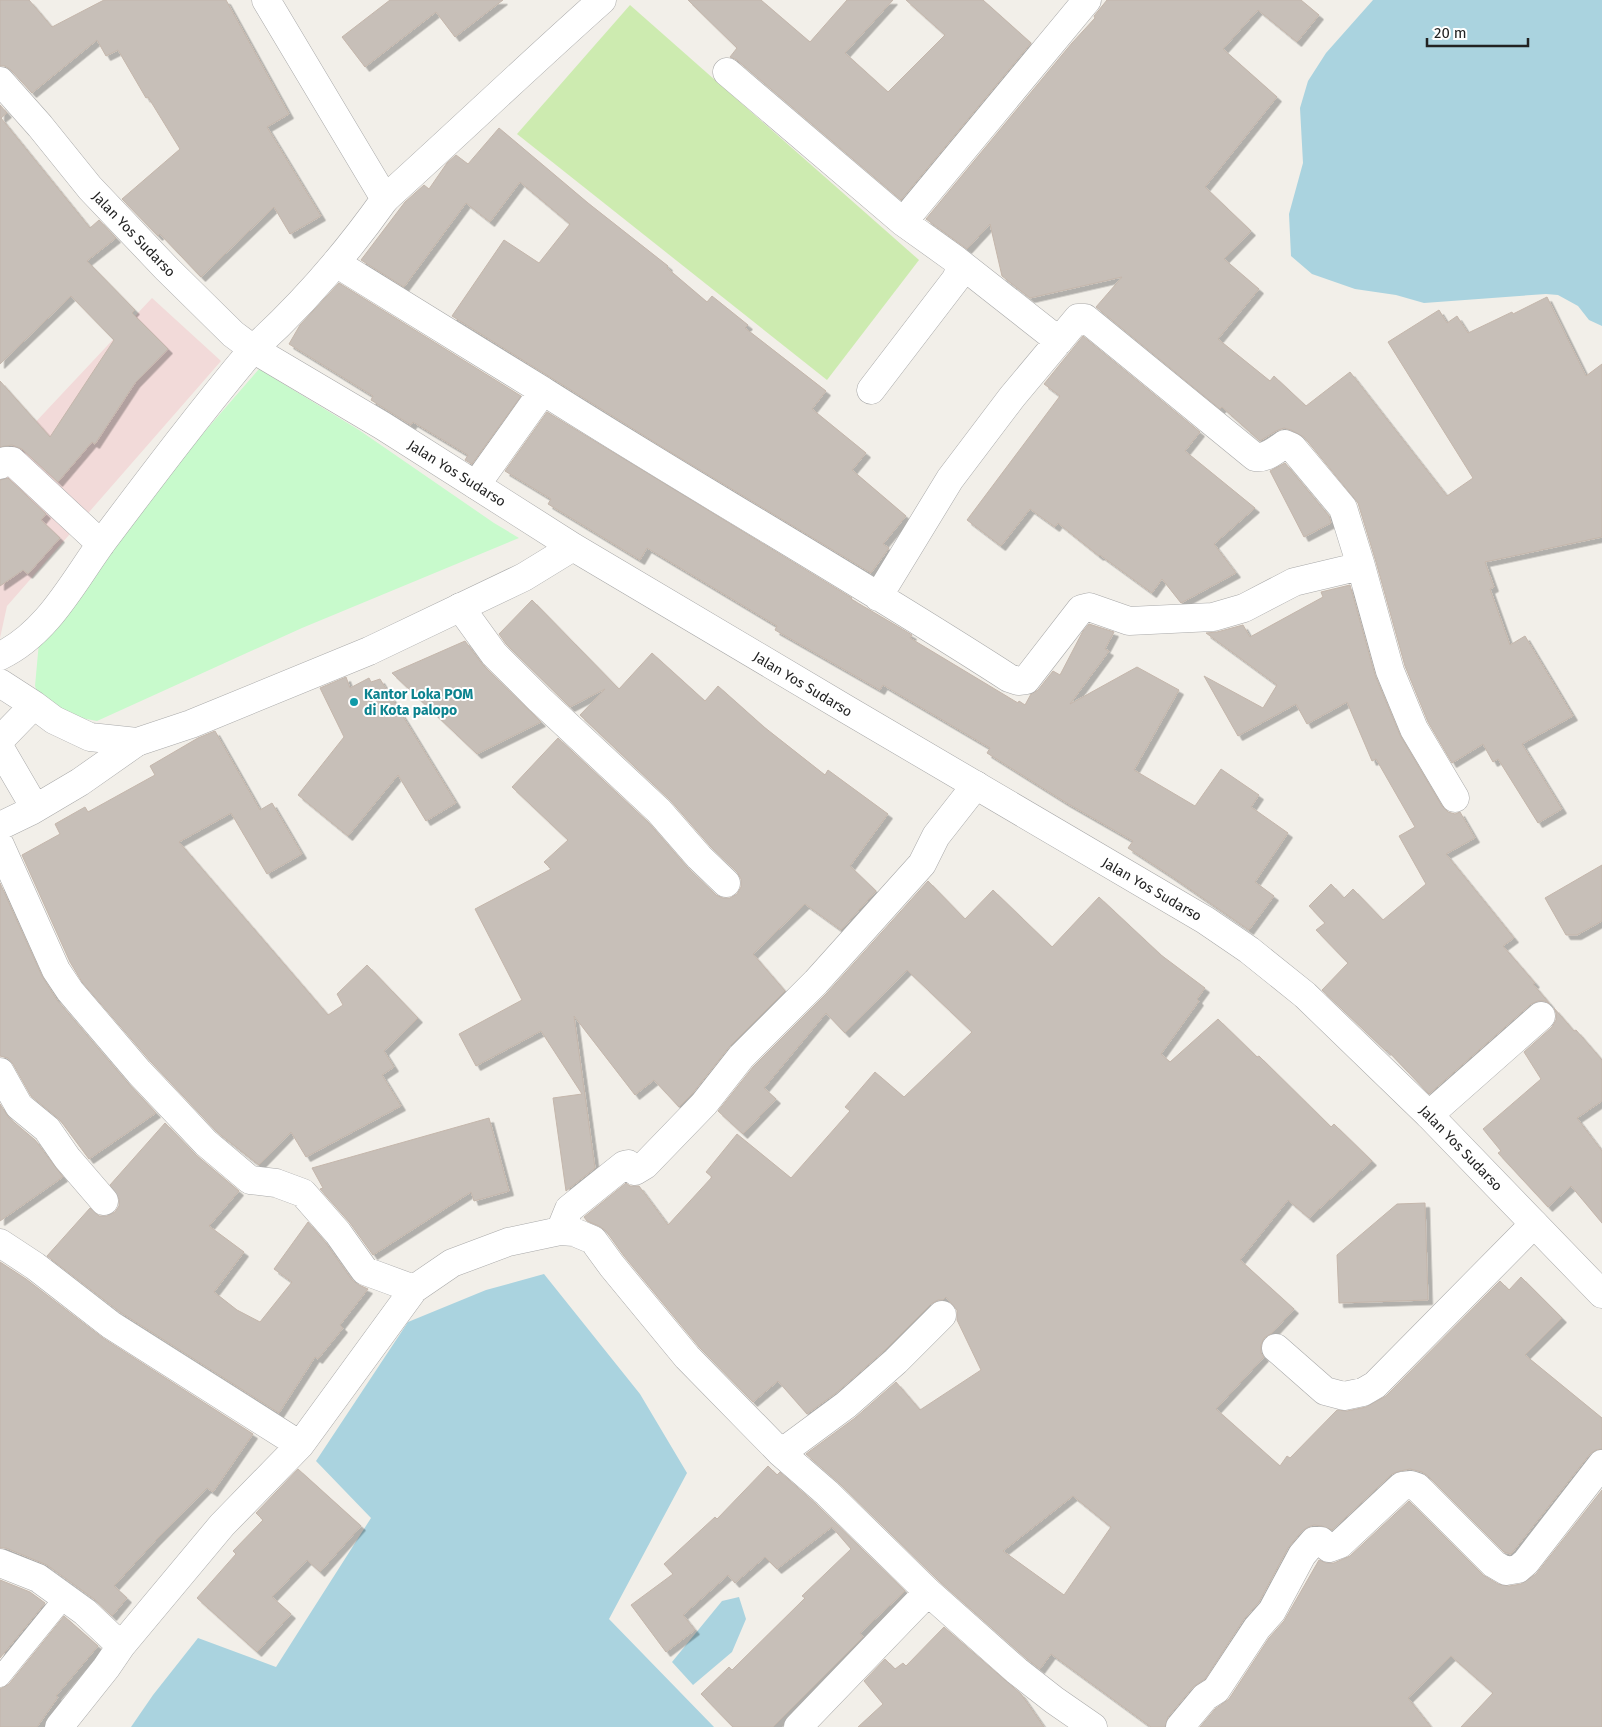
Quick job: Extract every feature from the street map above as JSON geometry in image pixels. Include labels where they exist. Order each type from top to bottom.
[{"type":"street","points":[[266,0],[385,199]]},
{"type":"street","points":[[0,656],[17,647],[32,635],[77,580],[217,392],[253,350],[286,319],[336,263],[358,237],[385,199],[468,125],[524,69],[602,0]]},
{"type":"street","points":[[903,222],[1087,0]]},
{"type":"street","points":[[727,72],[903,222],[956,260],[1059,341]]},
{"type":"street","name":"Jalan Yos Sudarso","points":[[0,81],[103,202],[180,282],[233,334],[253,350],[383,426],[573,546],[1205,920],[1248,950],[1305,995],[1430,1115],[1602,1294]]},
{"type":"street","points":[[871,390],[956,279],[960,272],[956,260]]},
{"type":"street","points":[[336,263],[1018,682],[1026,680],[1081,610],[1086,607],[1130,621],[1214,617],[1244,608],[1294,582],[1362,566]]},
{"type":"street","points":[[878,596],[950,479],[1012,397],[1078,318],[1085,318],[1255,457],[1258,458],[1268,454],[1285,444],[1292,447],[1343,508],[1362,566],[1376,625],[1394,679],[1414,729],[1455,798]]},
{"type":"street","points":[[476,486],[543,391]]},
{"type":"street","points":[[0,465],[5,461],[12,462],[102,544]]},
{"type":"street","points":[[0,826],[80,782],[137,742],[191,724],[351,658],[524,577],[573,546]]},
{"type":"street","points":[[460,607],[494,654],[539,699],[659,811],[699,858],[726,883]]},
{"type":"street","points":[[0,683],[54,720],[90,737],[137,742]]},
{"type":"street","points":[[0,740],[34,705]]},
{"type":"street","points":[[0,748],[35,808]]},
{"type":"street","points":[[560,1232],[569,1209],[624,1165],[628,1164],[635,1170],[646,1166],[704,1104],[741,1057],[816,982],[922,864],[936,836],[976,785]]},
{"type":"street","points":[[0,845],[56,970],[70,991],[175,1110],[206,1143],[250,1180],[276,1183],[302,1193],[338,1233],[366,1271],[414,1289]]},
{"type":"street","points":[[1430,1115],[1541,1016]]},
{"type":"street","points":[[0,1072],[19,1106],[47,1129],[67,1158],[104,1201]]},
{"type":"street","points":[[1276,1348],[1325,1391],[1344,1396],[1363,1392],[1375,1384],[1534,1224]]},
{"type":"street","points":[[59,1727],[121,1646],[222,1525],[300,1444],[414,1289],[452,1263],[508,1242],[560,1232],[574,1232],[593,1240],[687,1357],[781,1453],[827,1493],[928,1592],[1017,1671],[1093,1727]]},
{"type":"street","points":[[0,1243],[36,1266],[111,1325],[300,1444]]},
{"type":"street","points":[[781,1453],[846,1405],[896,1361],[942,1315]]},
{"type":"street","points":[[1180,1727],[1205,1697],[1216,1690],[1257,1628],[1272,1611],[1302,1555],[1309,1546],[1314,1541],[1321,1541],[1329,1548],[1340,1544],[1402,1486],[1411,1485],[1416,1487],[1494,1564],[1506,1571],[1518,1569],[1526,1562],[1602,1464]]},
{"type":"street","points":[[0,1563],[38,1578],[85,1612],[121,1646]]},
{"type":"street","points":[[798,1727],[928,1592]]},
{"type":"lane","points":[[0,1677],[65,1597]]},
{"type":"shaded area","points":[[152,298],[221,361],[7,606],[0,638],[0,460]]},
{"type":"green space","points":[[630,5],[919,260],[827,380],[517,134]]},
{"type":"green space","points":[[259,369],[359,430],[494,523],[519,538],[302,628],[97,721],[44,711],[35,686],[41,620]]},
{"type":"water","points":[[1373,0],[1602,0],[1602,326],[1589,320],[1578,306],[1558,295],[1546,294],[1424,303],[1396,295],[1355,289],[1312,274],[1291,256],[1289,214],[1303,163],[1300,108],[1308,81],[1326,53]]},
{"type":"water","points":[[544,1274],[640,1394],[687,1473],[609,1619],[714,1727],[131,1727],[153,1695],[198,1638],[276,1667],[371,1518],[316,1461],[408,1322],[486,1290]]},
{"type":"water","points":[[739,1597],[746,1619],[732,1652],[693,1685],[672,1662],[722,1601]]},
{"type":"building","points":[[0,0],[29,0],[52,27],[104,0],[226,0],[289,114],[267,127],[321,216],[290,234],[274,207],[201,277],[160,234],[158,236],[122,199],[180,149],[148,97],[146,98],[118,50],[106,56],[97,40],[32,93],[11,70],[5,66],[0,66]]},
{"type":"building","points":[[390,0],[503,0],[455,37],[436,12],[365,67],[342,37]]},
{"type":"building","points":[[688,0],[761,0],[810,42],[847,0],[893,0],[845,53],[888,92],[945,35],[906,0],[983,0],[1031,43],[901,200],[737,60],[730,57],[737,48]]},
{"type":"building","points":[[1107,0],[1301,0],[1319,15],[1297,42],[1258,10],[1223,49],[1277,97],[1205,187],[1251,231],[1224,259],[1259,289],[1218,339],[1270,381],[1274,376],[1306,406],[1350,372],[1447,496],[1473,478],[1388,342],[1439,310],[1447,323],[1457,316],[1468,333],[1547,297],[1586,376],[1602,364],[1602,537],[1485,562],[1494,587],[1490,589],[1510,645],[1525,636],[1573,716],[1522,744],[1562,809],[1538,823],[1498,759],[1493,762],[1483,744],[1452,763],[1428,722],[1405,666],[1358,503],[1304,437],[1284,428],[1260,441],[1222,407],[1220,409],[1096,307],[1122,277],[1030,298],[1002,276],[990,224],[967,249],[926,219],[1072,43],[1095,18],[1094,16]]},
{"type":"building","points":[[0,105],[7,113],[1,118],[90,228],[99,220],[116,238],[87,261],[135,310],[132,313],[168,349],[135,383],[95,444],[92,442],[58,482],[22,449],[12,445],[0,447],[0,381],[50,437],[114,340],[71,296],[0,364]]},
{"type":"building","points":[[499,128],[588,203],[668,266],[667,268],[707,302],[712,296],[748,325],[745,328],[826,391],[812,409],[866,453],[852,470],[906,516],[883,544],[889,548],[871,573],[667,450],[452,316],[504,240],[539,263],[570,224],[520,182],[490,222],[466,203],[404,287],[361,260],[405,202],[424,185],[429,189],[447,163],[456,155],[468,164]]},
{"type":"building","points":[[339,283],[521,396],[472,464],[465,460],[468,455],[413,422],[411,425],[371,400],[373,396],[289,344],[300,325]]},
{"type":"building","points":[[1083,336],[1200,432],[1185,451],[1255,508],[1214,544],[1236,573],[1181,603],[1162,579],[1152,593],[1099,556],[1058,523],[1055,527],[1030,509],[1001,546],[967,520],[1060,396],[1044,384]]},
{"type":"building","points":[[547,412],[912,635],[910,638],[1018,703],[1019,701],[1025,705],[1031,694],[1038,690],[1053,671],[1060,675],[1083,631],[1089,624],[1114,632],[1105,649],[1109,651],[1070,704],[1137,667],[1179,690],[1134,770],[1195,806],[1221,769],[1259,795],[1251,807],[1288,833],[1255,882],[1274,896],[1249,930],[1128,848],[1133,841],[1065,802],[987,753],[990,748],[883,685],[880,690],[775,630],[777,626],[647,548],[640,560],[548,504],[551,499],[505,471]]},
{"type":"building","points":[[1285,463],[1329,516],[1331,523],[1304,537],[1270,471]]},
{"type":"building","points":[[8,478],[46,514],[41,520],[60,538],[28,574],[23,570],[0,586],[0,480]]},
{"type":"building","points":[[1350,585],[1375,675],[1400,735],[1442,806],[1448,812],[1455,814],[1460,812],[1475,838],[1446,854],[1514,938],[1503,946],[1535,983],[1533,984],[1550,1004],[1545,1001],[1538,1001],[1531,1004],[1429,1094],[1387,1050],[1322,990],[1348,963],[1316,930],[1325,923],[1309,906],[1331,884],[1344,898],[1353,889],[1383,920],[1426,884],[1399,836],[1415,827],[1376,759],[1372,761],[1347,702],[1307,724],[1296,704],[1238,736],[1204,676],[1263,708],[1277,685],[1206,633],[1243,625],[1250,637],[1323,597],[1321,592]]},
{"type":"building","points":[[532,600],[619,689],[652,653],[705,701],[718,686],[764,727],[825,775],[828,770],[888,814],[850,866],[876,891],[841,930],[805,904],[753,954],[785,991],[730,1046],[692,1094],[679,1107],[654,1080],[635,1095],[574,1016],[595,1168],[566,1191],[553,1098],[582,1094],[541,1031],[476,1066],[459,1034],[522,1000],[475,909],[551,869],[544,862],[568,840],[512,787],[558,738],[648,822],[687,867],[716,895],[730,898],[737,894],[741,887],[741,879],[737,872],[710,846],[670,800],[580,715],[605,689],[570,707],[506,644],[499,634]]},
{"type":"building","points":[[465,641],[483,665],[541,722],[477,754],[392,673]]},
{"type":"building","points":[[346,677],[350,688],[369,678],[371,682],[380,679],[456,803],[426,821],[398,775],[348,836],[298,795],[344,737],[320,688]]},
{"type":"building","points":[[215,731],[260,810],[272,803],[302,854],[267,874],[231,813],[179,842],[328,1015],[343,1005],[337,994],[367,965],[418,1018],[384,1051],[394,1067],[382,1075],[401,1106],[306,1157],[291,1132],[259,1165],[217,1132],[151,1062],[82,982],[70,962],[22,855],[60,834],[55,824],[85,807],[88,812],[155,775],[150,766],[198,738]]},
{"type":"building","points":[[1602,865],[1602,921],[1577,935],[1566,935],[1545,898]]},
{"type":"building","points":[[928,881],[965,919],[993,890],[1052,947],[1099,897],[1161,955],[1205,988],[1197,999],[1199,1001],[1161,1054],[1170,1062],[1218,1019],[1257,1057],[1259,1056],[1331,1127],[1334,1124],[1372,1161],[1309,1218],[1288,1200],[1240,1260],[1294,1309],[1272,1333],[1264,1338],[1261,1345],[1261,1353],[1264,1357],[1216,1409],[1280,1466],[1287,1456],[1290,1458],[1337,1410],[1347,1411],[1366,1407],[1386,1396],[1500,1281],[1509,1290],[1521,1277],[1562,1318],[1525,1355],[1602,1418],[1602,1449],[1590,1454],[1511,1554],[1504,1552],[1428,1476],[1422,1472],[1410,1469],[1392,1474],[1332,1530],[1314,1525],[1308,1527],[1302,1531],[1288,1548],[1259,1602],[1244,1619],[1205,1679],[1193,1687],[1168,1717],[1165,1727],[1151,1727],[1051,1654],[1040,1669],[939,1581],[838,1482],[806,1454],[855,1418],[896,1382],[920,1410],[981,1370],[957,1320],[957,1310],[946,1297],[931,1304],[885,1350],[836,1393],[807,1414],[778,1381],[753,1402],[699,1347],[624,1256],[606,1231],[587,1221],[584,1217],[626,1183],[630,1186],[639,1186],[668,1225],[712,1177],[706,1172],[737,1134],[791,1178],[850,1111],[845,1107],[875,1072],[904,1097],[972,1032],[907,970],[845,1033],[826,1013],[764,1088],[776,1099],[743,1134],[718,1111],[753,1067],[827,993]],"holes":[[[1073,1496],[1111,1527],[1064,1595],[1003,1551]]]},
{"type":"building","points":[[0,883],[42,976],[57,1000],[156,1113],[89,1159],[60,1120],[31,1096],[8,1058],[0,1056]]},
{"type":"building","points":[[1554,1008],[1602,1060],[1602,1101],[1577,1118],[1602,1151],[1602,1223],[1571,1186],[1548,1207],[1498,1153],[1501,1151],[1483,1129],[1541,1079],[1524,1052],[1552,1027],[1556,1020]]},
{"type":"building","points":[[0,1104],[9,1118],[35,1140],[63,1177],[0,1221]]},
{"type":"building","points":[[489,1118],[509,1191],[474,1201],[471,1192],[373,1255],[350,1223],[320,1189],[323,1188],[312,1168]]},
{"type":"building","points":[[165,1123],[196,1155],[239,1191],[209,1226],[244,1252],[214,1292],[237,1310],[260,1322],[292,1282],[274,1269],[308,1222],[326,1243],[352,1280],[368,1289],[340,1325],[343,1328],[318,1359],[315,1357],[279,1413],[120,1312],[47,1256],[90,1208],[99,1216],[107,1216],[115,1212],[119,1206],[119,1199],[110,1185]]},
{"type":"building","points":[[1425,1203],[1428,1300],[1339,1303],[1337,1255],[1397,1204]]},
{"type":"building","points":[[0,1262],[26,1279],[103,1338],[253,1434],[213,1492],[207,1488],[114,1586],[127,1598],[112,1616],[94,1599],[47,1565],[6,1548],[0,1548]]},
{"type":"building","points":[[768,1466],[777,1475],[780,1472],[816,1504],[905,1591],[860,1633],[863,1637],[773,1727],[733,1727],[701,1694],[729,1667],[732,1670],[805,1598],[802,1596],[851,1549],[832,1527],[777,1569],[765,1557],[735,1583],[728,1575],[683,1615],[695,1630],[666,1652],[631,1605],[673,1574],[664,1564],[715,1517],[717,1519]]},
{"type":"building","points":[[298,1469],[361,1526],[320,1572],[307,1560],[272,1597],[291,1614],[257,1652],[197,1598],[236,1554],[233,1551],[263,1520],[256,1513]]},
{"type":"building","points":[[1602,1490],[1602,1727],[1461,1727],[1493,1693],[1451,1656],[1408,1698],[1431,1727],[1200,1727],[1215,1709],[1229,1699],[1269,1638],[1284,1621],[1319,1560],[1326,1563],[1334,1563],[1350,1556],[1409,1501],[1483,1575],[1498,1584],[1509,1586],[1521,1584],[1536,1574]]},
{"type":"building","points":[[0,1580],[30,1592],[45,1603],[0,1658]]},
{"type":"building","points":[[64,1616],[98,1646],[56,1696],[58,1697],[37,1727],[0,1727],[0,1689],[9,1684]]},
{"type":"building","points":[[944,1627],[1021,1694],[1044,1727],[858,1727],[883,1704],[864,1681],[885,1659],[895,1669],[903,1663],[906,1666]]},
{"type":"place","name":"Kantor Loka POM di Kota palopo","points":[[354,702]]}]
